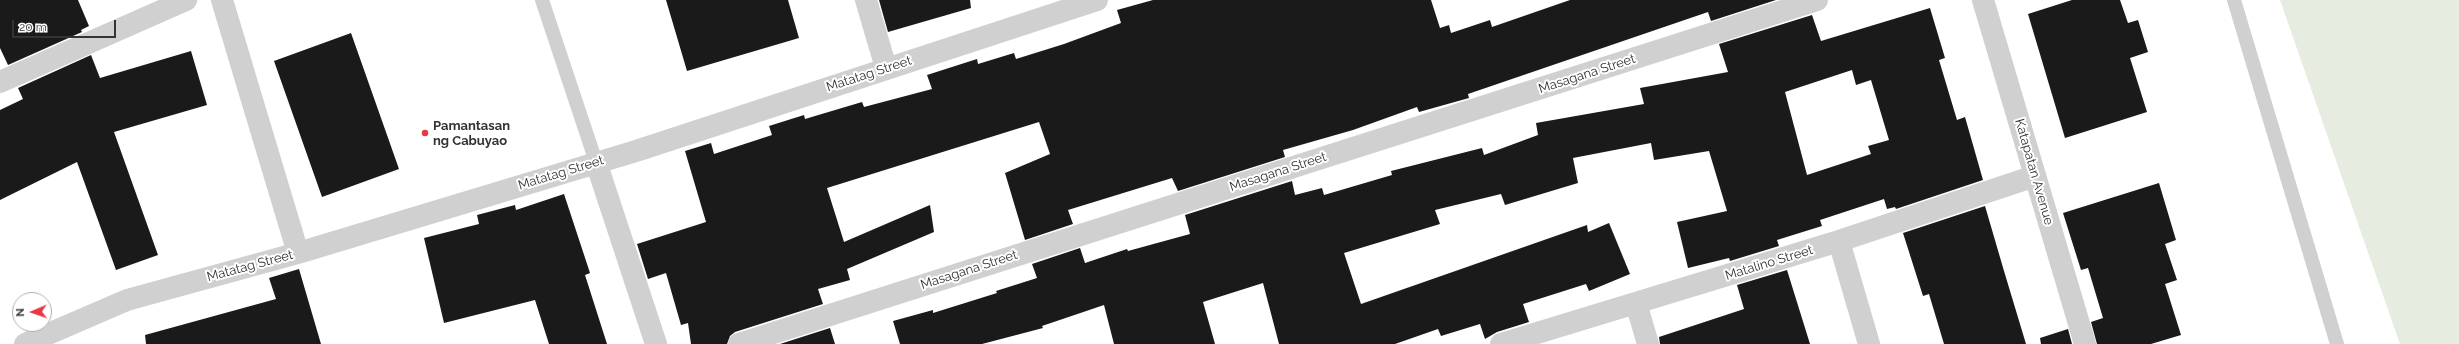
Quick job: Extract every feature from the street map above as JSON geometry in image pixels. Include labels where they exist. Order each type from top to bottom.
[{"type":"street","points":[[0,82],[186,0]]},
{"type":"street","points":[[222,0],[298,253]]},
{"type":"street","points":[[866,0],[886,68]]},
{"type":"street","name":"Matatag Street","points":[[25,344],[127,300],[298,253],[596,162],[1097,0]]},
{"type":"street","name":"Masagana Street","points":[[739,344],[1817,0]]},
{"type":"street","name":"Katapatan Avenue","points":[[1984,0],[2085,344]]},
{"type":"street","points":[[596,162],[656,344]]},
{"type":"street","name":"Matalino Street","points":[[1501,344],[1839,241],[2035,176]]},
{"type":"street","points":[[1839,241],[1869,344]]},
{"type":"street","points":[[1636,303],[1648,344]]},
{"type":"lane","points":[[542,0],[596,162]]},
{"type":"lane","points":[[2234,0],[2337,344]]},
{"type":"shaded area","points":[[2280,0],[2459,0],[2459,344],[2400,344]]},
{"type":"building","points":[[0,0],[78,0],[89,26],[81,30],[82,32],[8,65],[0,48]]},
{"type":"building","points":[[666,0],[788,0],[799,38],[687,71]]},
{"type":"building","points":[[879,0],[970,0],[971,8],[888,32]]},
{"type":"building","points":[[1153,0],[1431,0],[1440,28],[1449,25],[1451,33],[1490,20],[1492,27],[1570,0],[1776,0],[1711,21],[1708,12],[1468,94],[1469,98],[1419,112],[1417,107],[1353,130],[1283,150],[1285,157],[1178,191],[1172,178],[1068,210],[1073,224],[1025,240],[1005,173],[1050,154],[1039,122],[827,188],[844,242],[930,205],[934,232],[847,269],[850,280],[818,289],[823,304],[735,332],[730,336],[727,344],[691,344],[688,323],[681,325],[666,273],[648,279],[637,244],[706,222],[685,151],[711,143],[714,154],[772,135],[769,126],[804,115],[805,119],[862,102],[864,107],[932,89],[927,75],[977,59],[978,64],[1014,53],[1016,59],[1064,44],[1121,23],[1117,10]]},
{"type":"building","points":[[2072,0],[2120,0],[2128,23],[2138,20],[2148,52],[2130,58],[2147,112],[2065,138],[2028,14]]},
{"type":"building","points":[[1930,8],[1945,58],[1939,60],[1957,120],[1965,117],[1983,180],[1896,209],[1895,207],[1887,209],[1884,199],[1820,220],[1822,226],[1777,240],[1779,246],[1730,261],[1729,258],[1688,268],[1677,222],[1727,211],[1709,151],[1654,160],[1651,143],[1573,158],[1578,183],[1505,205],[1501,194],[1435,210],[1440,224],[1344,253],[1361,304],[1587,225],[1588,232],[1609,223],[1630,274],[1589,291],[1586,284],[1523,304],[1529,322],[1497,332],[1485,339],[1480,324],[1441,336],[1438,329],[1395,344],[1279,344],[1263,283],[1203,302],[1215,344],[1114,344],[1104,305],[1042,326],[1043,328],[982,344],[900,344],[893,321],[933,310],[933,313],[997,293],[996,291],[1037,278],[1032,264],[1080,248],[1085,263],[1127,249],[1128,251],[1190,234],[1185,215],[1292,181],[1295,195],[1322,188],[1324,195],[1392,175],[1391,171],[1482,148],[1484,155],[1538,135],[1536,123],[1644,104],[1640,88],[1728,72],[1719,44],[1812,15],[1821,41]],"holes":[[[1852,70],[1856,85],[1871,80],[1889,140],[1868,146],[1871,154],[1807,175],[1785,92]]]},
{"type":"building","points":[[351,33],[399,169],[322,197],[274,61]]},
{"type":"building","points":[[191,51],[207,105],[114,132],[158,255],[116,270],[77,162],[0,200],[0,110],[23,99],[18,88],[91,55],[100,78]]},
{"type":"building","points":[[2159,183],[2176,240],[2165,244],[2177,280],[2165,284],[2181,335],[2151,344],[2097,344],[2091,322],[2103,318],[2088,268],[2081,270],[2063,213]]},
{"type":"building","points":[[564,194],[590,273],[585,275],[607,344],[549,344],[535,300],[444,323],[424,238],[479,224],[477,215],[515,205],[516,210]]},
{"type":"building","points":[[1985,206],[2026,344],[1944,344],[1929,294],[1923,296],[1903,233]]},
{"type":"building","points":[[299,269],[321,344],[146,344],[145,335],[276,299],[269,278]]},
{"type":"building","points":[[1787,270],[1810,344],[1660,344],[1659,337],[1744,309],[1737,285]]},
{"type":"building","points":[[830,328],[835,344],[780,344]]},
{"type":"building","points":[[2068,329],[2072,344],[2041,344],[2040,338]]},
{"type":"place","name":"Pamantasan ng Cabuyao","points":[[425,133]]}]
